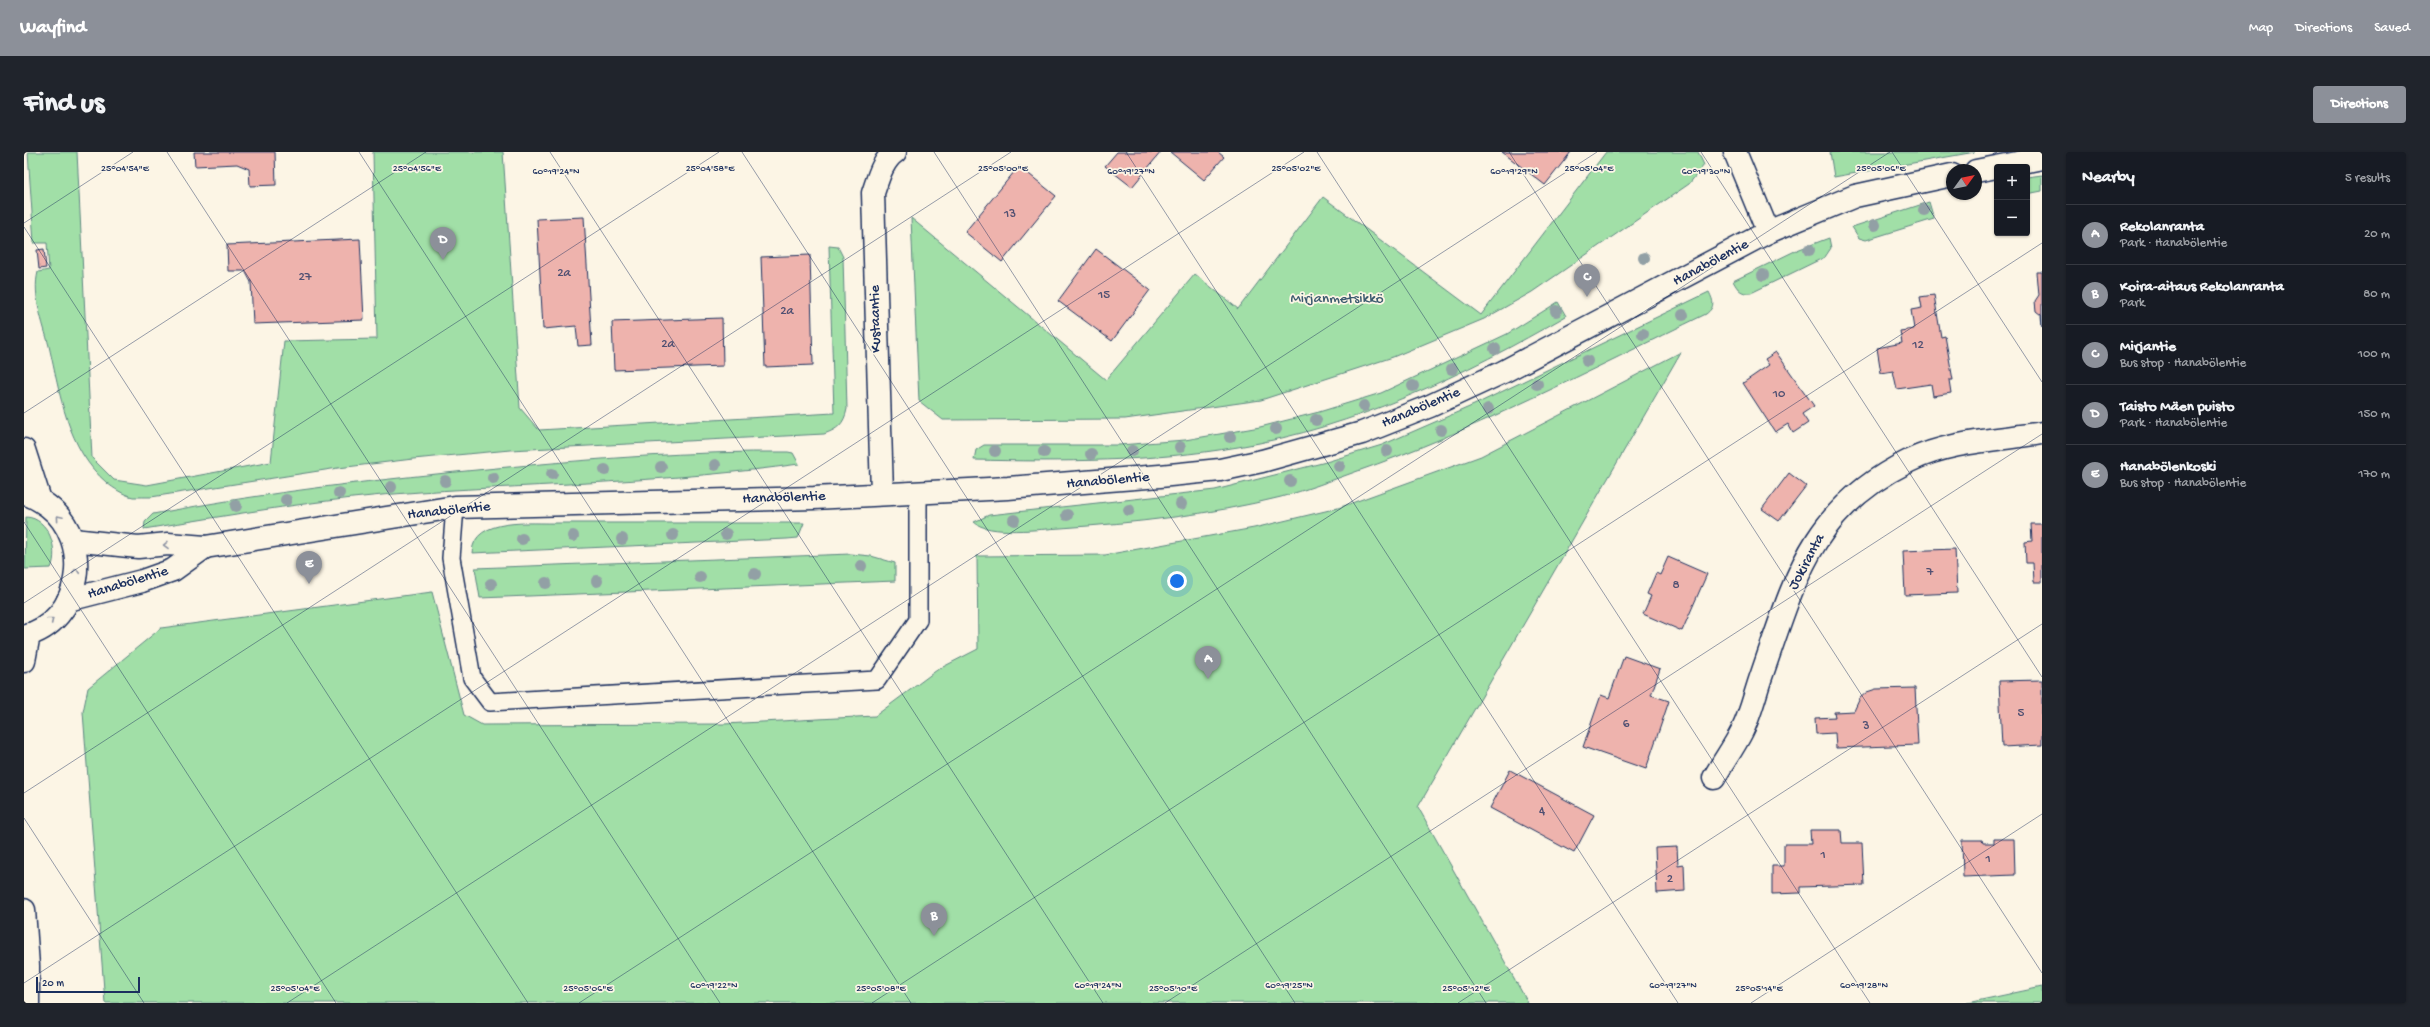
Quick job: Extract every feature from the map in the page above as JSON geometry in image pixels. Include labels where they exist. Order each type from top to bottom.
[{"type":"street","name":"Kustaantie","points":[[882,493],[873,193],[880,173],[889,156],[895,152]]},
{"type":"street","points":[[1735,152],[1768,232]]},
{"type":"street","points":[[1982,170],[2042,158]]},
{"type":"street","name":"Hanabölentie","points":[[73,540],[138,547],[168,544],[205,548],[455,507],[814,498],[882,493],[918,493],[1089,482],[1220,470],[1307,450],[1396,419],[1503,372],[1768,232],[1855,196],[1946,176]]},
{"type":"street","name":"Jokiranta","points":[[1714,778],[1742,730],[1793,584],[1814,541],[1840,509],[1870,484],[1910,460],[1948,448],[2042,433]]},
{"type":"street","points":[[24,450],[32,497],[53,510],[65,524],[73,540],[77,567],[75,584],[68,600],[57,616],[41,629],[26,635],[24,661]]},
{"type":"street","name":"Hanabölentie","points":[[68,600],[142,581],[173,570],[205,548]]},
{"type":"street","points":[[24,910],[28,966],[28,1003]]},
{"type":"lane","points":[[455,507],[451,558],[472,678],[490,702],[877,680],[918,620],[918,493]]},
{"type":"green space","points":[[28,152],[77,152],[92,458],[114,480],[147,485],[271,462],[284,341],[377,339],[373,152],[503,152],[520,408],[539,430],[834,413],[829,246],[838,247],[843,257],[846,414],[837,428],[824,434],[510,450],[338,468],[151,497],[133,497],[109,485],[93,469],[83,454],[67,420],[37,299],[36,290],[38,272],[49,270],[47,243],[34,243]]},
{"type":"green space","name":"Mirjanmetsikkö","points":[[1606,152],[1698,152],[1704,165],[1689,184],[1532,292],[1484,319],[1393,357],[1261,400],[1125,419],[943,420],[919,401],[911,218],[1106,380],[1195,274],[1238,309],[1323,197],[1481,315]]},
{"type":"green space","points":[[1830,152],[1975,152],[1834,177]]},
{"type":"green space","points":[[2042,175],[2042,191],[2030,193],[2030,177]]},
{"type":"green space","points":[[1929,202],[1934,219],[1866,240],[1859,238],[1852,227]]},
{"type":"green space","points":[[1829,238],[1831,248],[1825,257],[1751,293],[1740,291],[1733,281],[1797,250]]},
{"type":"green space","points":[[1709,292],[1713,304],[1711,309],[1706,314],[1532,398],[1445,437],[1400,455],[1281,497],[1227,509],[1116,524],[1016,531],[991,529],[974,522],[989,515],[1215,490],[1326,462],[1382,445],[1474,405]]},
{"type":"green space","points":[[1558,302],[1566,316],[1488,359],[1408,396],[1367,412],[1282,438],[1238,447],[1172,456],[1073,461],[974,460],[976,450],[984,445],[1119,445],[1185,440],[1260,427],[1319,412],[1381,393],[1507,334]]},
{"type":"green space","points":[[1681,352],[1418,807],[1528,1003],[105,1003],[83,712],[88,688],[161,628],[432,592],[464,715],[482,725],[724,724],[875,716],[937,670],[978,649],[977,556],[1105,555],[1254,528],[1338,508],[1481,456]]},
{"type":"green space","points":[[793,453],[799,464],[657,479],[420,492],[351,498],[282,507],[144,529],[145,522],[153,514],[239,499],[367,482],[497,468],[606,459],[679,454]]},
{"type":"green space","points":[[26,517],[41,523],[50,536],[54,553],[51,568],[25,569]]},
{"type":"green space","points":[[804,523],[798,538],[787,539],[472,553],[475,541],[482,533],[506,524]]},
{"type":"green space","points":[[851,554],[871,556],[895,563],[895,581],[480,598],[475,568]]},
{"type":"green space","points":[[2042,987],[2042,1003],[1967,1003]]},
{"type":"building","points":[[194,152],[275,152],[276,185],[250,186],[249,169],[237,164],[195,166]]},
{"type":"building","points":[[1117,152],[1161,152],[1132,187],[1105,166]]},
{"type":"building","points":[[1170,152],[1218,152],[1224,157],[1204,180]]},
{"type":"building","points":[[1502,152],[1571,152],[1545,185]]},
{"type":"building","points":[[1019,166],[1056,196],[1002,262],[965,232]]},
{"type":"building","points":[[584,217],[592,345],[578,346],[576,326],[543,329],[537,219]]},
{"type":"building","points":[[360,239],[364,320],[253,324],[251,282],[245,271],[228,271],[227,245]]},
{"type":"building","points":[[44,249],[46,268],[39,269],[37,250]]},
{"type":"building","points":[[1096,249],[1150,290],[1112,341],[1058,301]]},
{"type":"building","points":[[810,255],[813,365],[765,367],[761,257]]},
{"type":"building","points":[[2037,272],[2042,272],[2042,327],[2041,315],[2036,311],[2035,301],[2039,295]]},
{"type":"building","points":[[1934,295],[1941,337],[1945,336],[1953,380],[1949,380],[1951,393],[1933,396],[1931,384],[1897,389],[1893,371],[1881,373],[1877,348],[1902,343],[1900,331],[1914,329],[1911,310],[1922,308],[1920,297]]},
{"type":"building","points":[[722,318],[723,366],[614,370],[612,322]]},
{"type":"building","points":[[1776,352],[1814,406],[1802,414],[1808,423],[1793,433],[1788,424],[1775,432],[1743,383],[1769,365],[1765,359]]},
{"type":"building","points":[[1789,473],[1806,486],[1779,521],[1762,509]]},
{"type":"building","points":[[2031,524],[2042,524],[2042,582],[2034,582],[2033,563],[2026,563],[2025,542],[2032,541]]},
{"type":"building","points":[[1955,549],[1957,593],[1905,595],[1903,551]]},
{"type":"building","points":[[1668,557],[1707,574],[1682,631],[1643,614],[1651,596],[1647,594],[1656,573],[1660,575]]},
{"type":"building","points":[[1624,656],[1660,669],[1651,695],[1669,701],[1646,769],[1583,747],[1601,695],[1609,698]]},
{"type":"building","points":[[2042,680],[2042,745],[2002,747],[1999,681]]},
{"type":"building","points":[[1915,688],[1918,745],[1836,748],[1835,733],[1816,734],[1815,718],[1835,717],[1834,712],[1854,711],[1860,698],[1867,692],[1876,689]]},
{"type":"building","points":[[1510,770],[1594,815],[1574,853],[1490,808]]},
{"type":"building","points":[[1810,830],[1841,830],[1842,843],[1862,843],[1864,885],[1800,887],[1800,893],[1772,894],[1772,866],[1784,866],[1784,844],[1811,844]]},
{"type":"building","points":[[1994,839],[2014,839],[2015,875],[1963,877],[1962,840],[1982,840],[1983,843],[1994,843]]},
{"type":"building","points":[[1677,847],[1678,866],[1684,865],[1685,891],[1657,893],[1655,848]]},
{"type":"place","name":"Taisto Mäen puisto","points":[[443,260]]},
{"type":"place","name":"Mirjantie","points":[[1587,297]]},
{"type":"place","name":"Hanabölenkoski","points":[[309,584]]},
{"type":"place","name":"Rekolanranta","points":[[1208,679]]},
{"type":"place","name":"Koira-aitaus Rekolanranta","points":[[934,936]]}]
